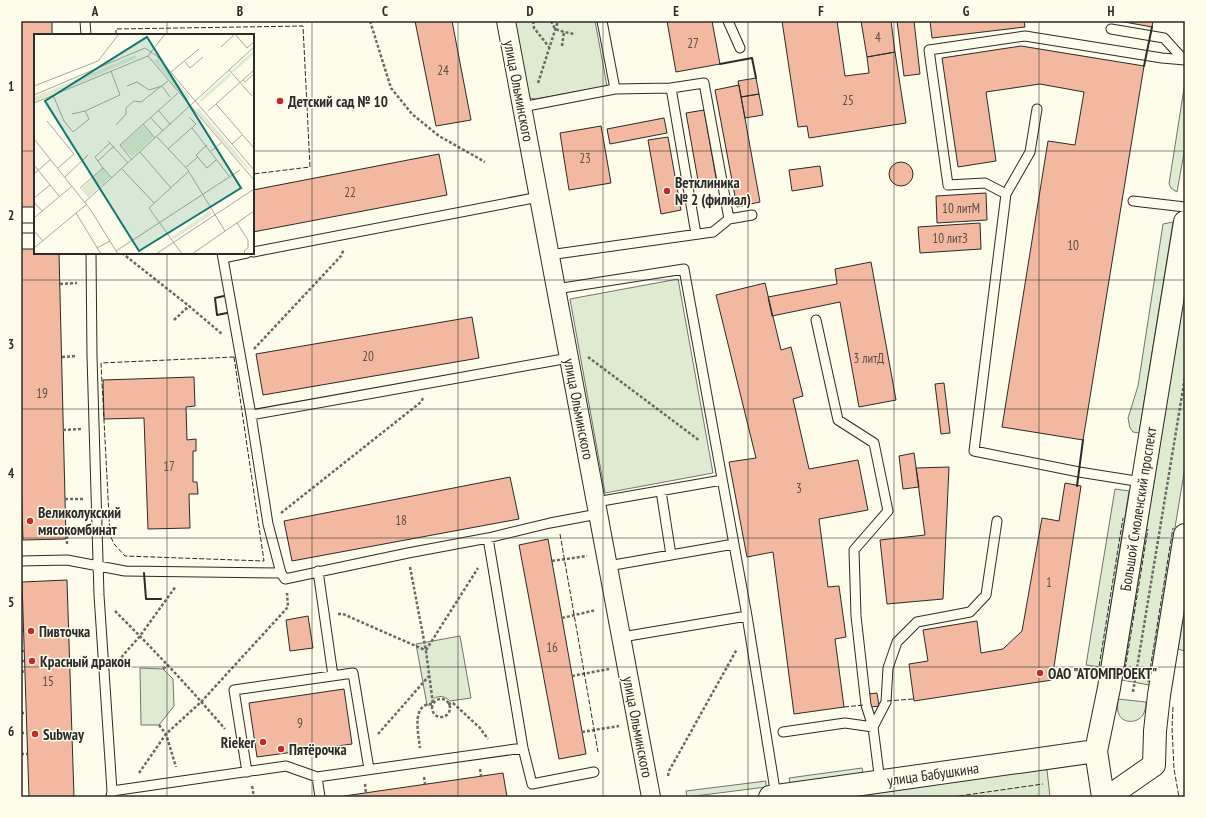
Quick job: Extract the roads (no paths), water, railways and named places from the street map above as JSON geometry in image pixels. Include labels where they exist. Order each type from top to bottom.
[{"type":"street","name":"улица Ольминского","points":[[506,21],[606,559],[652,797]]},
{"type":"street","name":"Большой Смоленский проспект","points":[[1103,797],[1096,751],[1109,688],[1185,222]]},
{"type":"street","points":[[1108,797],[1154,765],[1155,731],[1159,695],[1185,535]]},
{"type":"street","name":"улица Бабушкина","points":[[773,797],[1096,751]]},
{"type":"lane","points":[[85,21],[86,34]]},
{"type":"lane","points":[[602,21],[614,89]]},
{"type":"lane","points":[[728,21],[740,48]]},
{"type":"lane","points":[[1111,29],[1164,38],[1185,60]]},
{"type":"lane","points":[[1006,194],[986,183],[948,185],[930,50],[1025,36],[1162,58],[1185,60]]},
{"type":"lane","points":[[522,107],[614,89],[671,88],[704,83],[729,219]]},
{"type":"lane","points":[[671,88],[696,234]]},
{"type":"lane","points":[[1037,109],[1030,152],[1006,194],[974,451],[1078,472],[1142,482]]},
{"type":"lane","points":[[254,252],[539,197]]},
{"type":"lane","points":[[1133,201],[1185,207]]},
{"type":"lane","points":[[549,255],[713,232],[729,219],[752,215]]},
{"type":"lane","points":[[21,228],[34,228]]},
{"type":"lane","points":[[91,254],[92,356],[99,595],[111,794],[180,781],[286,766],[317,777],[524,748]]},
{"type":"lane","points":[[235,254],[222,255],[251,415],[268,524],[283,576]]},
{"type":"lane","points":[[556,289],[684,268],[747,616],[773,797]]},
{"type":"lane","points":[[816,320],[838,420],[874,443],[888,512],[854,550],[856,616],[866,705],[873,727],[880,782]]},
{"type":"lane","points":[[251,415],[569,358]]},
{"type":"lane","points":[[21,561],[67,560],[125,571],[283,576],[318,571],[488,538],[550,523],[597,508],[661,491],[722,480]]},
{"type":"lane","points":[[661,491],[671,555]]},
{"type":"lane","points":[[873,727],[886,702],[888,668],[897,642],[917,622],[970,612],[986,595],[997,521]]},
{"type":"lane","points":[[488,538],[524,748],[532,784],[594,772]]},
{"type":"lane","points":[[606,559],[671,555],[734,544]]},
{"type":"lane","points":[[318,571],[333,676]]},
{"type":"lane","points":[[622,638],[747,616]]},
{"type":"lane","points":[[247,772],[234,690],[353,673],[369,769]]},
{"type":"lane","points":[[783,732],[845,723],[873,727]]},
{"type":"lane","points":[[317,777],[320,797]]},
{"type":"place","name":"Детский сад № 10","points":[[280,101]]},
{"type":"place","name":"Ветклиника № 2 (филиал)","points":[[667,191]]},
{"type":"place","name":"Великолукский мясокомбинат","points":[[30,521]]},
{"type":"place","name":"Пивточка","points":[[31,631]]},
{"type":"place","name":"Красный дракон","points":[[32,661]]},
{"type":"place","name":"ОАО \"АТОМПРОЕКТ\"","points":[[1040,673]]},
{"type":"place","name":"Subway","points":[[35,734]]},
{"type":"place","name":"Rieker","points":[[263,742]]},
{"type":"place","name":"Пятёрочка","points":[[281,749]]}]
